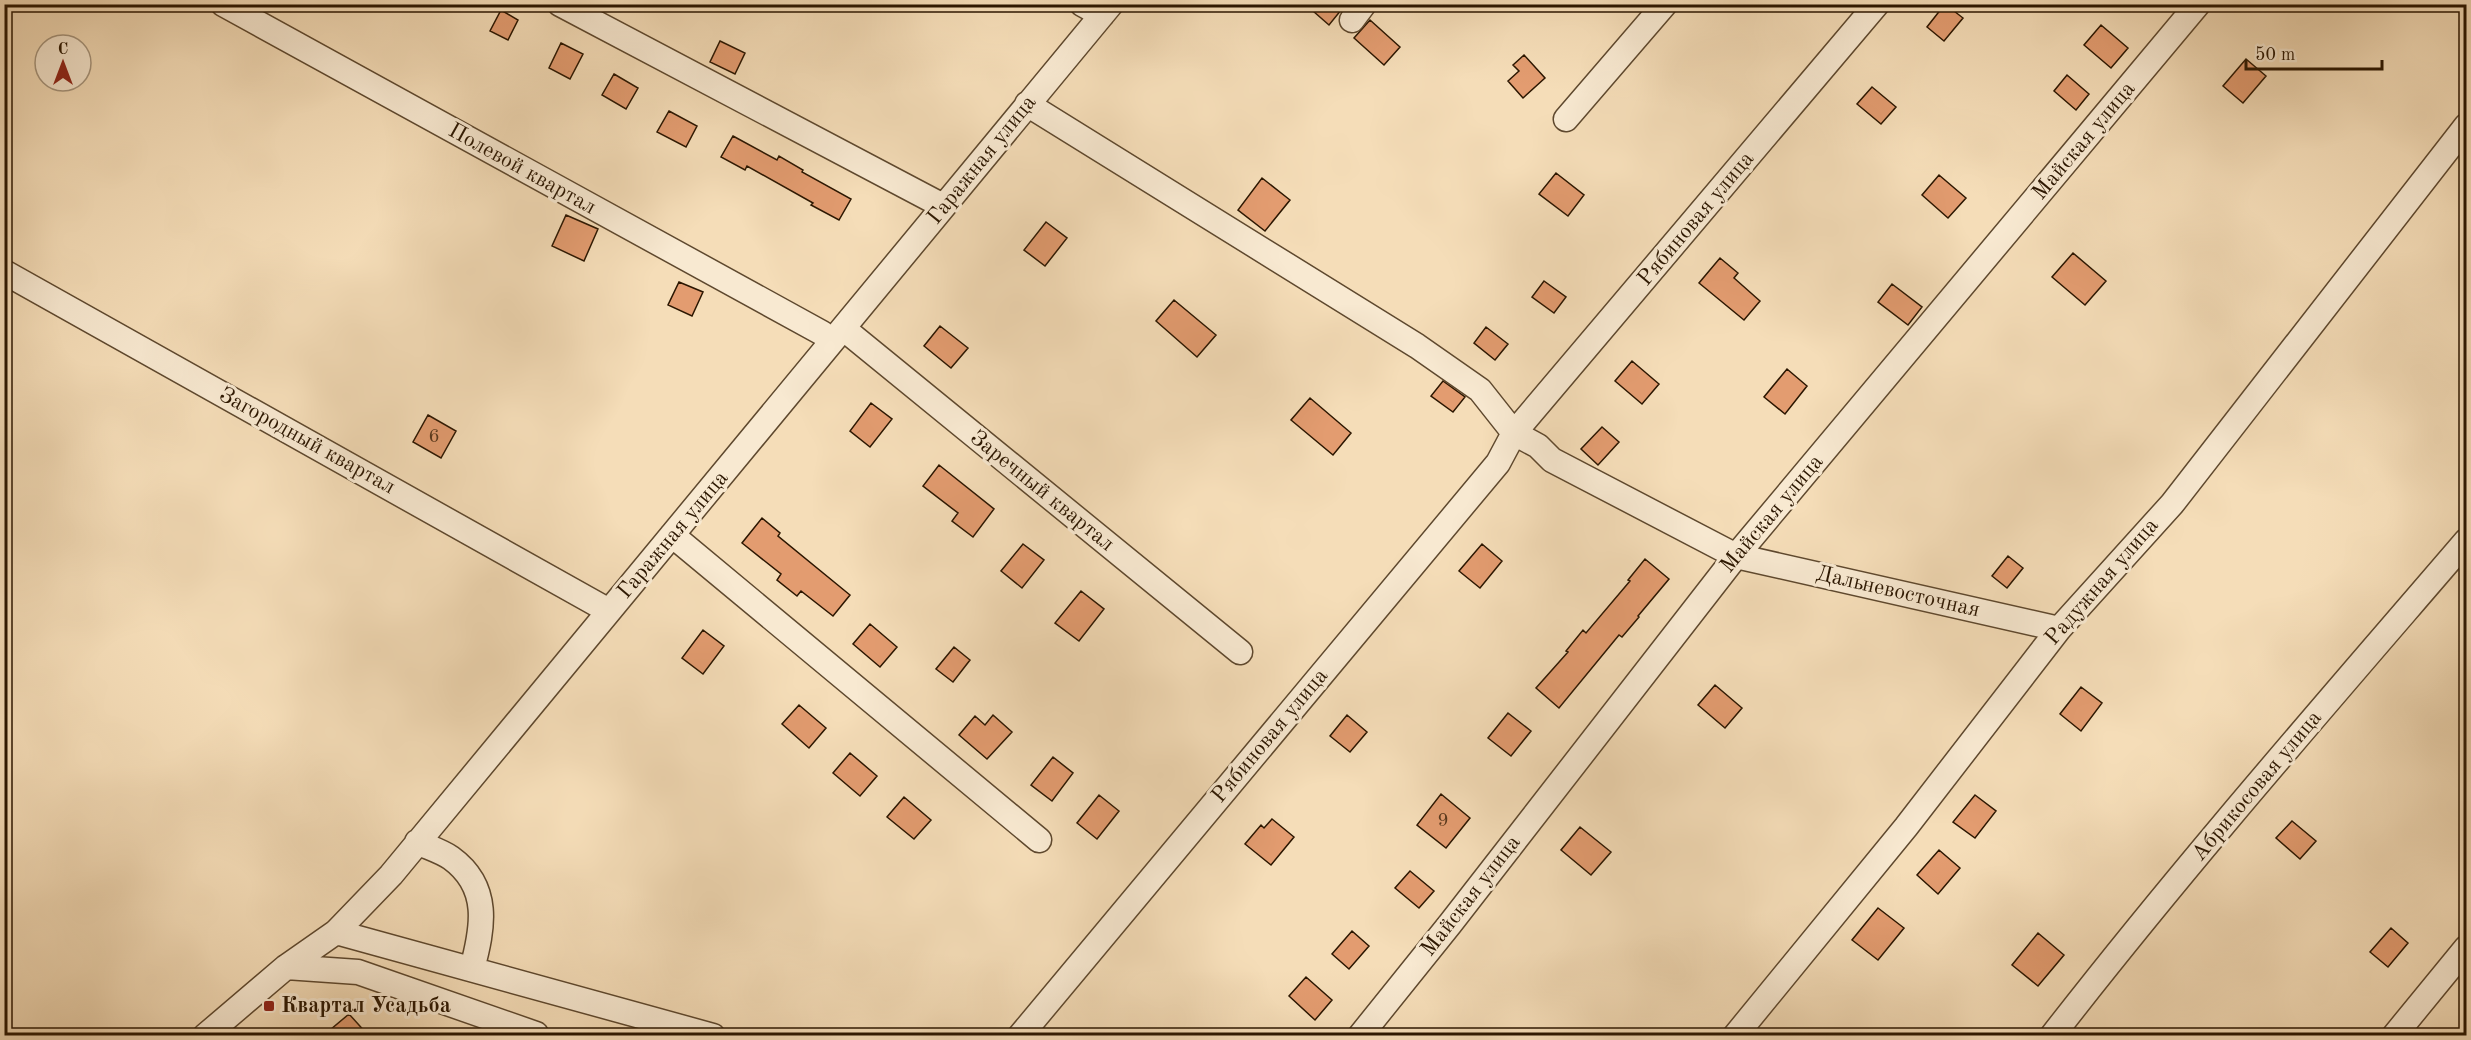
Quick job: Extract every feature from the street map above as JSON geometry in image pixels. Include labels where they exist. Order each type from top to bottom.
[{"type":"street","name":"Полевой квартал","points":[[223,4],[833,331]]},
{"type":"street","points":[[560,4],[943,206]]},
{"type":"street","points":[[1566,119],[1665,4]]},
{"type":"street","name":"Рябиновая улица","points":[[1020,1035],[1491,472],[1514,433],[1877,4]]},
{"type":"street","name":"Майская улица","points":[[1360,1035],[1450,924],[1736,556],[2198,4]]},
{"type":"street","name":"Гаражная улица","points":[[205,1035],[286,967],[336,932],[391,875],[672,535],[833,331],[943,206],[1027,104],[1098,8]]},
{"type":"street","points":[[1027,104],[1417,346],[1480,390],[1514,433],[1538,446],[1552,460],[1736,556]]},
{"type":"street","name":"Радужная улица","points":[[1735,1035],[1906,827],[2059,629],[2172,504],[2466,126]]},
{"type":"street","name":"Загородный квартал","points":[[4,272],[609,611]]},
{"type":"street","name":"Заречный квартал","points":[[833,331],[1240,652]]},
{"type":"street","points":[[672,535],[1039,840]]},
{"type":"street","name":"Абрикосовая улица","points":[[2052,1035],[2096,979],[2311,722],[2466,541]]},
{"type":"street","name":"Дальневосточная","points":[[1736,556],[2059,629]]},
{"type":"street","points":[[417,842],[450,857],[471,878],[482,906],[480,937],[472,969]]},
{"type":"street","points":[[336,932],[713,1035]]},
{"type":"street","points":[[2394,1035],[2466,948]]},
{"type":"street","points":[[286,967],[358,972],[536,1034]]},
{"type":"building","points":[[1305,4],[1346,4],[1329,25]]},
{"type":"building","points":[[1945,4],[1963,18],[1944,41],[1927,27]]},
{"type":"building","points":[[501,10],[518,20],[508,40],[490,31]]},
{"type":"building","points":[[1370,20],[1400,47],[1384,65],[1354,38]]},
{"type":"building","points":[[2101,25],[2128,48],[2111,68],[2084,45]]},
{"type":"building","points":[[720,41],[745,53],[735,74],[710,62]]},
{"type":"building","points":[[561,43],[583,54],[570,79],[549,68]]},
{"type":"building","points":[[1524,55],[1545,78],[1523,98],[1508,81],[1519,71],[1513,65]]},
{"type":"building","points":[[2246,59],[2266,76],[2243,103],[2223,86]]},
{"type":"building","points":[[614,74],[638,88],[626,109],[602,95]]},
{"type":"building","points":[[2067,75],[2089,94],[2076,110],[2054,91]]},
{"type":"building","points":[[1872,87],[1896,107],[1881,124],[1857,104]]},
{"type":"building","points":[[669,111],[697,126],[686,147],[657,132]]},
{"type":"building","points":[[733,136],[777,160],[779,156],[803,170],[802,172],[851,199],[839,220],[747,166],[745,170],[721,157]]},
{"type":"building","points":[[1556,173],[1584,195],[1568,216],[1539,194]]},
{"type":"building","points":[[1939,175],[1966,198],[1948,218],[1922,195]]},
{"type":"building","points":[[1262,178],[1290,200],[1265,231],[1238,210]]},
{"type":"building","points":[[566,215],[598,229],[584,261],[552,246]]},
{"type":"building","points":[[1046,222],[1067,238],[1045,266],[1024,250]]},
{"type":"building","points":[[2073,253],[2106,281],[2085,305],[2052,277]]},
{"type":"building","points":[[1720,258],[1738,273],[1734,278],[1760,301],[1744,320],[1699,283]]},
{"type":"building","points":[[1544,281],[1566,297],[1554,313],[1532,297]]},
{"type":"building","points":[[679,282],[703,292],[692,316],[668,305]]},
{"type":"building","points":[[1892,284],[1922,307],[1908,325],[1878,302]]},
{"type":"building","points":[[1174,300],[1216,335],[1197,357],[1156,321]]},
{"type":"building","points":[[940,326],[968,348],[951,368],[924,346]]},
{"type":"building","points":[[1486,327],[1508,344],[1495,360],[1474,343]]},
{"type":"building","points":[[1632,361],[1659,384],[1642,404],[1615,381]]},
{"type":"building","points":[[1787,369],[1807,386],[1785,414],[1764,397]]},
{"type":"building","points":[[1443,381],[1465,397],[1453,412],[1431,396]]},
{"type":"building","points":[[1310,398],[1351,433],[1333,455],[1291,420]]},
{"type":"building","points":[[871,403],[892,419],[870,447],[850,431]]},
{"type":"building","points":[[428,415],[456,431],[441,458],[413,442]]},
{"type":"building","points":[[1602,427],[1619,442],[1598,465],[1581,449]]},
{"type":"building","points":[[939,465],[994,509],[973,537],[952,521],[958,513],[923,486]]},
{"type":"building","points":[[762,518],[780,533],[778,536],[850,595],[833,616],[801,591],[797,596],[777,580],[781,574],[742,543]]},
{"type":"building","points":[[1023,544],[1044,560],[1022,588],[1001,571]]},
{"type":"building","points":[[1482,544],[1502,561],[1480,588],[1459,571]]},
{"type":"building","points":[[2008,556],[2023,568],[2007,588],[1992,576]]},
{"type":"building","points":[[1645,559],[1669,579],[1622,637],[1619,635],[1559,708],[1536,688],[1568,652],[1566,651],[1583,630],[1586,633],[1630,581],[1628,580]]},
{"type":"building","points":[[1081,591],[1104,609],[1079,641],[1055,623]]},
{"type":"building","points":[[870,624],[897,647],[880,667],[853,644]]},
{"type":"building","points":[[703,630],[724,646],[703,674],[682,658]]},
{"type":"building","points":[[954,647],[970,660],[953,682],[936,669]]},
{"type":"building","points":[[1715,685],[1742,708],[1725,728],[1698,705]]},
{"type":"building","points":[[2081,687],[2102,703],[2081,731],[2060,714]]},
{"type":"building","points":[[799,705],[826,728],[809,748],[782,724]]},
{"type":"building","points":[[1508,713],[1531,731],[1511,756],[1488,738]]},
{"type":"building","points":[[993,715],[1012,732],[987,759],[959,735],[975,716],[985,725]]},
{"type":"building","points":[[1347,715],[1367,732],[1350,752],[1330,736]]},
{"type":"building","points":[[850,753],[877,776],[860,796],[833,773]]},
{"type":"building","points":[[1053,757],[1073,773],[1052,801],[1031,785]]},
{"type":"building","points":[[1441,794],[1470,818],[1446,848],[1417,825]]},
{"type":"building","points":[[1099,795],[1119,811],[1097,839],[1077,823]]},
{"type":"building","points":[[1975,795],[1996,811],[1975,838],[1953,822]]},
{"type":"building","points":[[904,797],[931,820],[914,839],[887,817]]},
{"type":"building","points":[[1272,819],[1294,837],[1271,865],[1245,844],[1261,825],[1264,828]]},
{"type":"building","points":[[2292,821],[2316,841],[2300,859],[2276,838]]},
{"type":"building","points":[[1580,827],[1611,852],[1591,875],[1561,850]]},
{"type":"building","points":[[1939,850],[1960,868],[1938,894],[1917,875]]},
{"type":"building","points":[[1410,871],[1434,891],[1419,908],[1395,888]]},
{"type":"building","points":[[1878,908],[1904,928],[1878,960],[1852,940]]},
{"type":"building","points":[[2391,928],[2408,943],[2388,967],[2370,952]]},
{"type":"building","points":[[1352,931],[1369,946],[1349,969],[1332,954]]},
{"type":"building","points":[[2038,933],[2064,955],[2038,986],[2012,965]]},
{"type":"building","points":[[1306,977],[1332,1000],[1315,1020],[1289,996]]},
{"type":"building","points":[[349,1014],[368,1035],[324,1035]]},
{"type":"place","name":"Квартал Усадьба","points":[[269,1006]]}]
